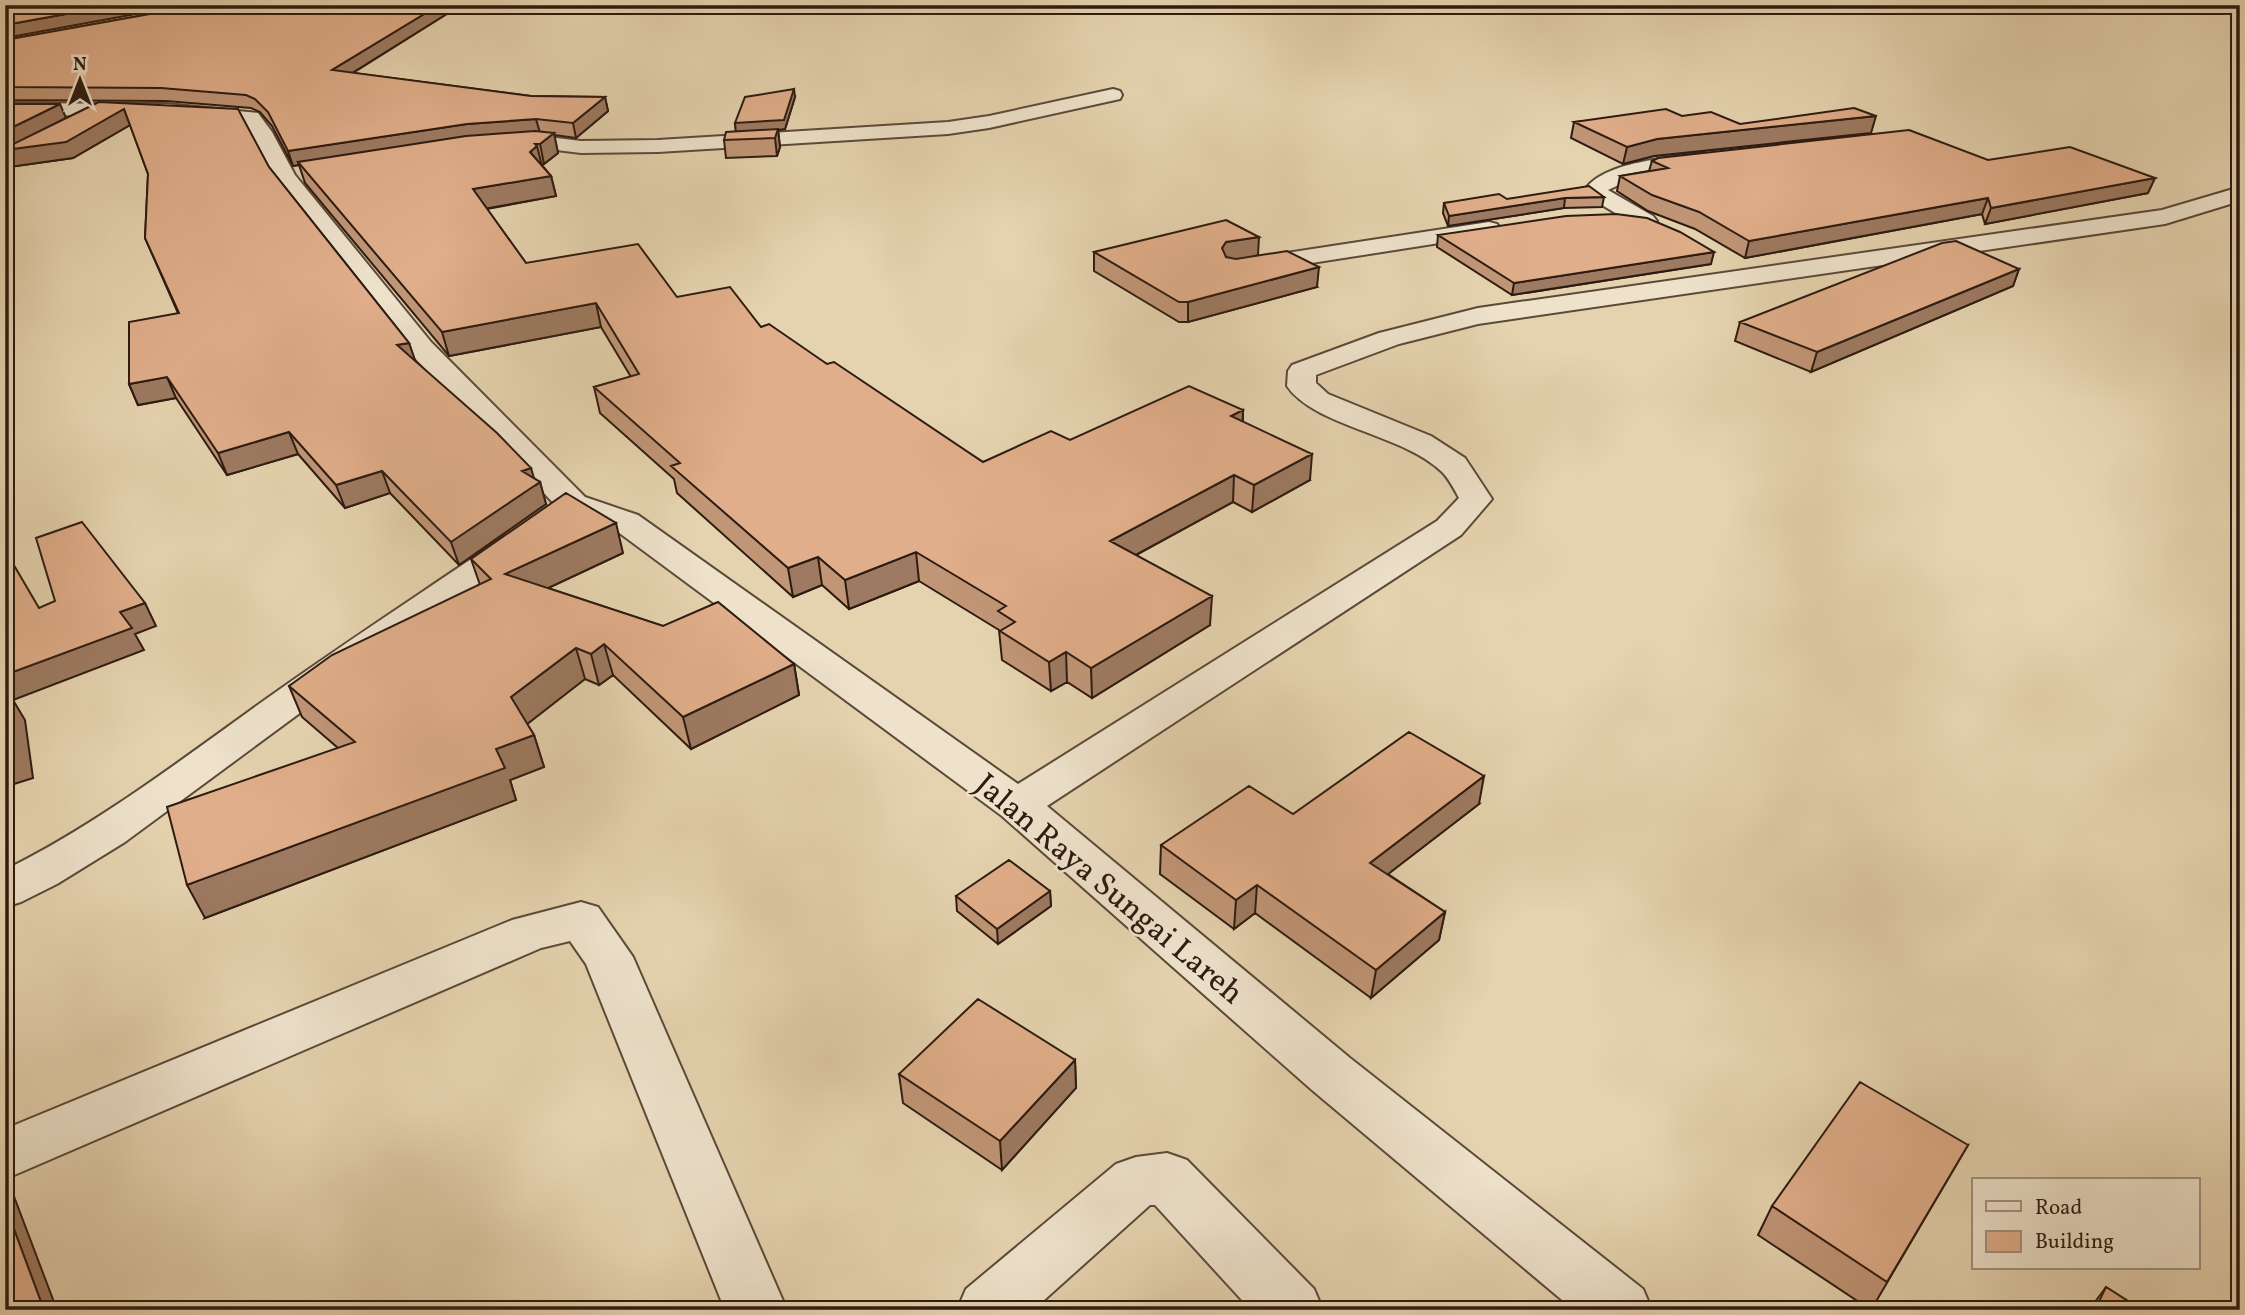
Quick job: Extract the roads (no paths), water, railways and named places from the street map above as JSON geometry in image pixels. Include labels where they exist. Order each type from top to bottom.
[{"type":"street","points":[[485,146],[540,142],[580,147],[658,146],[948,128],[989,122],[1113,95]]},
{"type":"street","points":[[5,109],[192,111],[251,117],[262,132],[285,177],[421,348],[573,504],[275,713],[166,794],[31,878],[5,890]]},
{"type":"street","points":[[68,128],[103,110]]},
{"type":"street","points":[[1594,216],[1654,223],[1595,191],[1598,186],[1633,170],[1723,157]]},
{"type":"street","points":[[285,177],[312,173]]},
{"type":"street","points":[[1017,805],[1449,528],[1476,499],[1454,465],[1420,443],[1318,400],[1301,386],[1302,371],[1330,359],[1441,323],[2165,217],[2240,194]]},
{"type":"street","points":[[1235,268],[1509,226]]},
{"type":"street","points":[[1720,258],[1754,277]]},
{"type":"street","name":"Jalan Raya Sungai Lareh","points":[[573,504],[626,522],[1017,805],[1331,1074],[1621,1310]]},
{"type":"street","points":[[5,1155],[529,933],[581,920],[608,957],[756,1310]]},
{"type":"street","points":[[988,1310],[1136,1182],[1167,1178],[1292,1310]]}]
